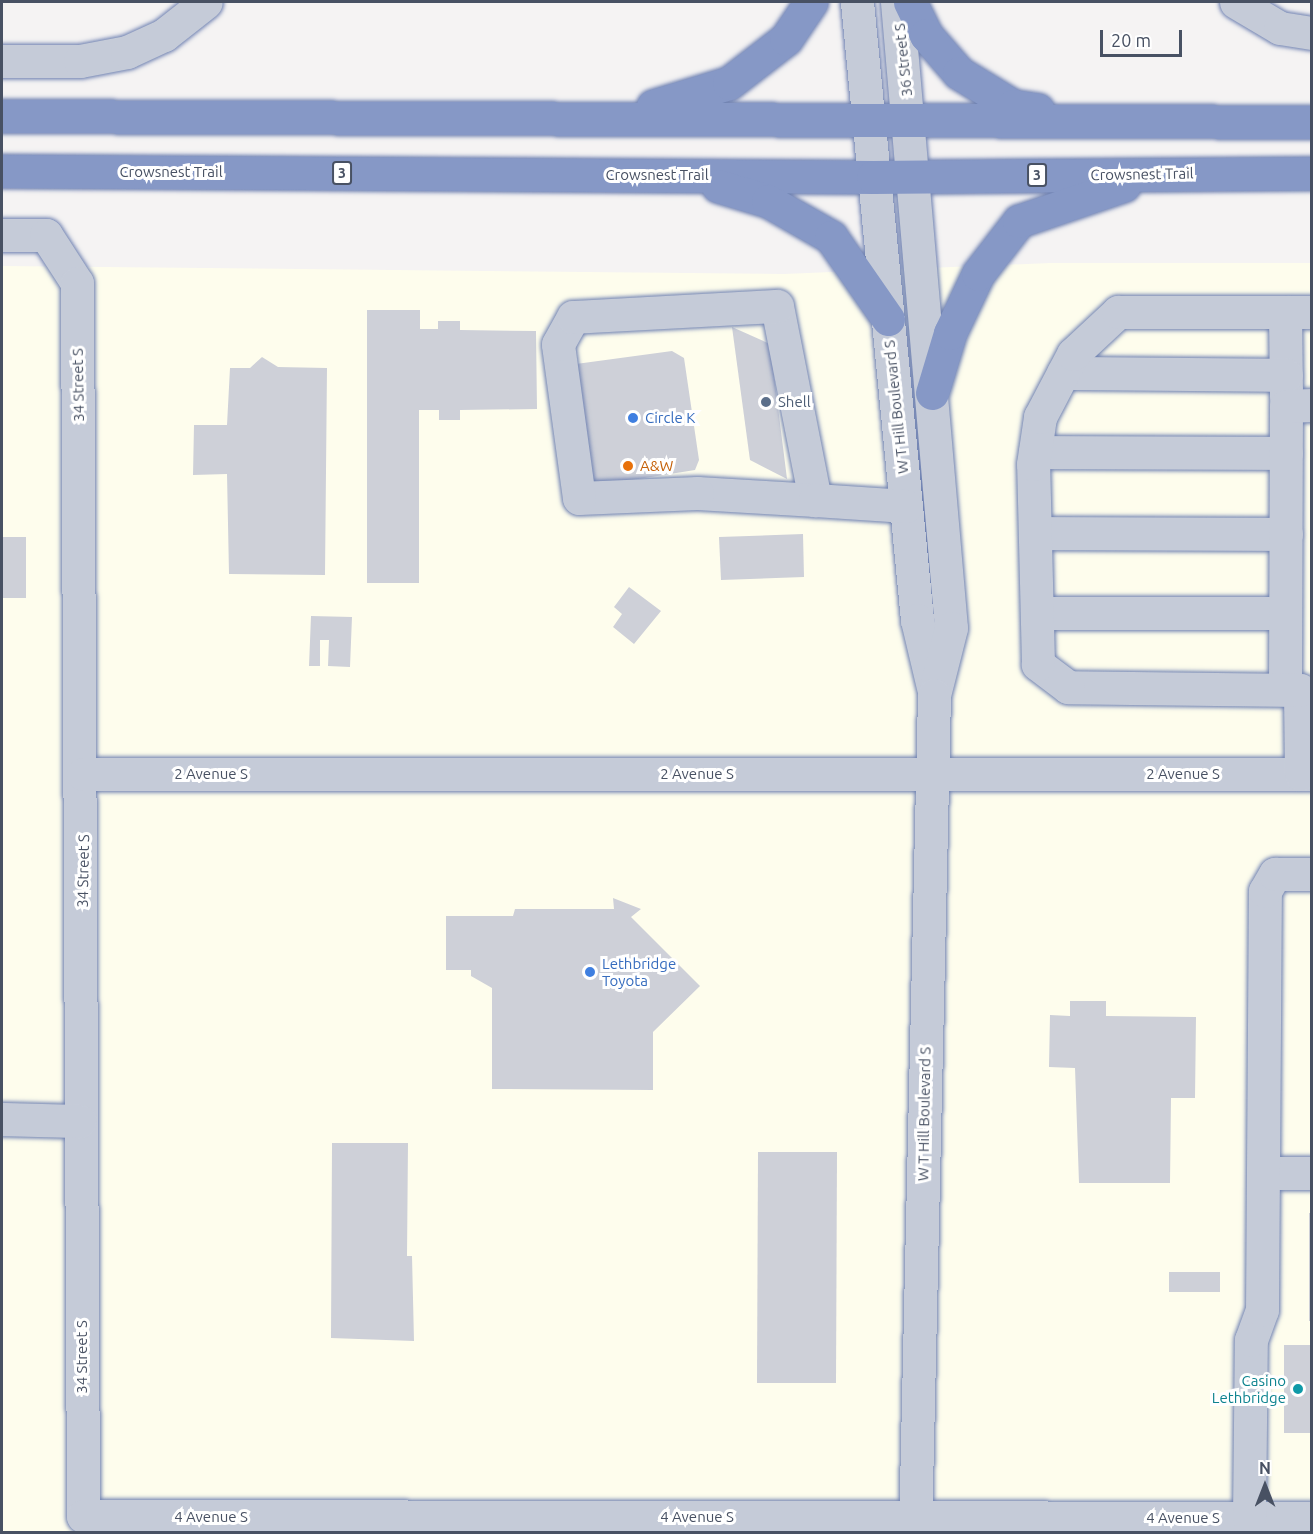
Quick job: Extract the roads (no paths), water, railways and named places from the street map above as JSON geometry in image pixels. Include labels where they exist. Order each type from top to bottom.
[{"type":"highway","points":[[574,117],[669,103],[729,83],[786,39],[811,2]]},
{"type":"highway","points":[[910,2],[926,36],[959,73],[1013,106],[1087,120]]},
{"type":"highway","points":[[2,116],[909,118],[1311,122]]},
{"type":"highway","name":"Crowsnest Trail","points":[[2,171],[873,177],[1311,173]]},
{"type":"highway","points":[[932,393],[950,333],[978,274],[1019,221],[1161,174]]},
{"type":"highway","points":[[682,175],[768,201],[831,237],[888,319]]},
{"type":"street","points":[[2,61],[80,61],[127,52],[164,36],[206,2]]},
{"type":"street","points":[[857,2],[869,118]]},
{"type":"street","name":"36 Street S","points":[[897,2],[914,176]]},
{"type":"street","points":[[1236,2],[1280,28],[1311,33]]},
{"type":"street","name":"W T Hill Boulevard S","points":[[869,118],[917,620],[934,695]]},
{"type":"street","name":"W T Hill Boulevard S","points":[[914,176],[951,628],[934,695],[914,1525]]},
{"type":"street","name":"34 Street S","points":[[2,235],[46,235],[77,283],[83,774],[80,1121],[83,1516]]},
{"type":"street","points":[[814,500],[777,306],[573,317],[558,344],[579,498],[697,493],[906,506]]},
{"type":"street","points":[[1299,689],[1068,687],[1038,664],[1035,452],[1040,417],[1072,354],[1118,312],[1298,312],[1295,396],[1286,453],[1285,614],[1299,689],[1306,774]]},
{"type":"street","points":[[1063,373],[1295,396]]},
{"type":"street","points":[[1035,452],[1286,453]]},
{"type":"street","points":[[1035,533],[1286,534]]},
{"type":"street","points":[[1037,613],[1285,614]]},
{"type":"street","name":"2 Avenue S","points":[[83,774],[1306,774]]},
{"type":"street","points":[[1249,1518],[1251,1340],[1262,1310],[1265,891],[1275,874],[1311,874]]},
{"type":"street","points":[[2,1119],[80,1121]]},
{"type":"street","points":[[1263,1173],[1311,1173]]},
{"type":"street","name":"4 Avenue S","points":[[83,1516],[914,1525],[1311,1518]]},
{"type":"place","name":"Shell","points":[[766,402]]},
{"type":"place","name":"Circle K","points":[[633,418]]},
{"type":"place","name":"A&W","points":[[628,466]]},
{"type":"place","name":"Lethbridge Toyota","points":[[590,972]]},
{"type":"place","name":"Casino Lethbridge","points":[[1298,1389]]}]
